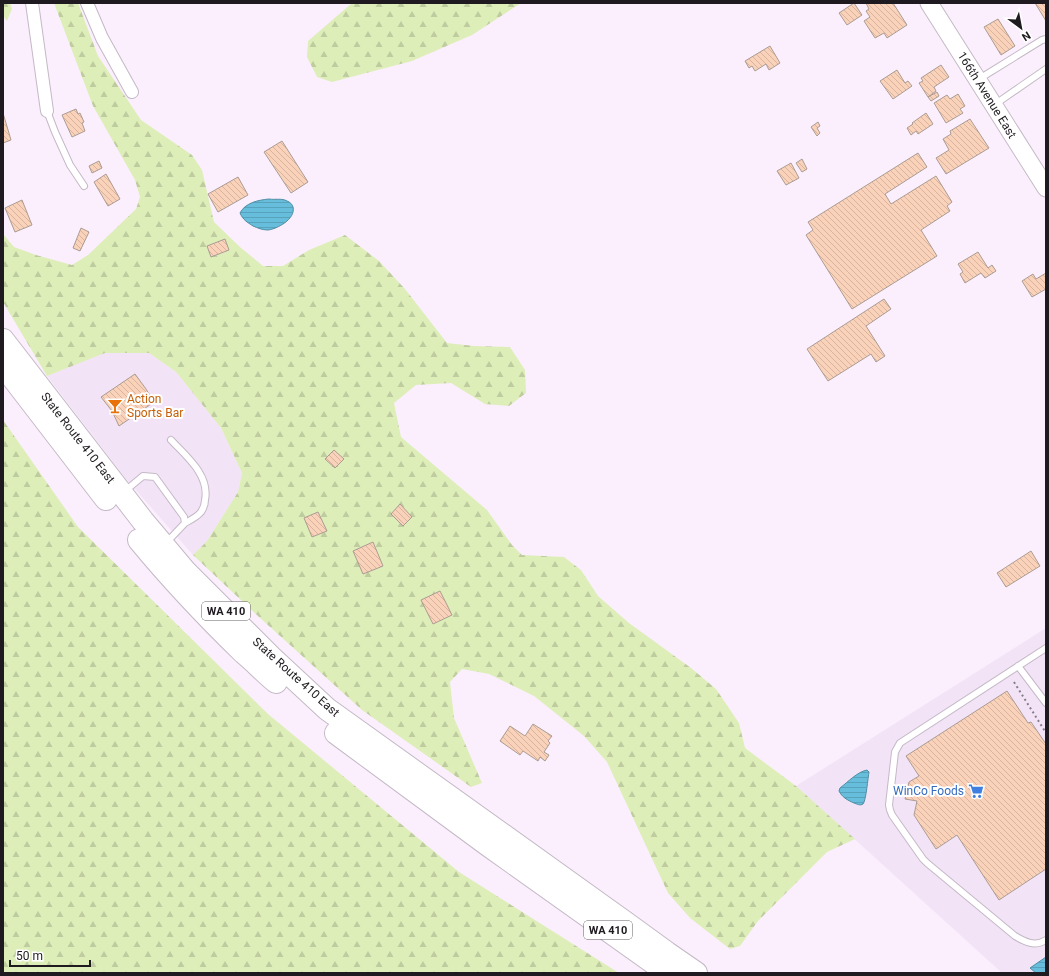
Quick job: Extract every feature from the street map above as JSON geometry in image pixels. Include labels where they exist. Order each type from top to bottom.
[{"type":"highway","name":"State Route 410 East","points":[[3,340],[142,521],[185,571],[271,657],[327,709],[553,880]]},
{"type":"highway","name":"State Route 410 East","points":[[3,365],[69,453],[164,570],[198,607],[273,680],[335,732],[488,845],[553,880]]},
{"type":"highway","name":"WA 410","points":[[553,880],[630,926],[696,973]]},
{"type":"highway","name":"WA 410","points":[[553,880],[668,973]]},
{"type":"highway","points":[[630,926],[665,944],[708,973]]},
{"type":"street","points":[[32,3],[47,112]]},
{"type":"street","points":[[87,3],[102,38],[132,92]]},
{"type":"street","name":"166th Avenue East","points":[[929,3],[1046,188]]},
{"type":"lane","points":[[977,80],[1046,39]]},
{"type":"lane","points":[[994,105],[1046,70]]},
{"type":"lane","points":[[47,112],[70,165],[84,186]]},
{"type":"lane","points":[[163,545],[185,523],[201,512],[206,496],[206,489],[196,468],[171,440]]},
{"type":"lane","points":[[122,494],[143,476],[154,477],[184,517],[185,523]]},
{"type":"lane","points":[[1046,648],[900,743],[895,752],[889,805],[892,815],[927,863],[1015,936],[1028,943],[1035,944],[1046,940]]},
{"type":"lane","points":[[1018,666],[1046,703]]},
{"type":"path","points":[[1014,682],[1046,733]]},
{"type":"path","points":[[1042,727],[1046,724]]},
{"type":"shaded area","points":[[104,353],[149,353],[176,372],[221,428],[242,473],[238,492],[207,541],[193,555],[126,479],[47,376]]},
{"type":"shaded area","points":[[1046,628],[1046,973],[1002,973],[796,786]]},
{"type":"green space","points":[[3,3],[10,3],[12,9],[7,21],[3,16]]},
{"type":"green space","points":[[54,3],[78,3],[98,56],[141,120],[192,155],[202,170],[214,222],[240,247],[263,266],[283,266],[309,250],[345,235],[379,261],[405,289],[447,343],[474,346],[510,347],[525,370],[526,393],[509,406],[485,404],[451,383],[416,385],[394,403],[401,437],[487,510],[512,545],[522,555],[564,557],[581,570],[598,596],[629,623],[691,668],[716,689],[739,723],[745,748],[796,786],[855,839],[827,852],[758,921],[740,946],[730,949],[690,918],[668,893],[607,762],[584,736],[534,696],[489,674],[462,669],[450,682],[454,718],[482,783],[471,787],[362,710],[193,555],[207,541],[238,492],[242,473],[221,428],[176,372],[149,353],[105,353],[47,376],[3,302],[3,234],[14,247],[72,265],[88,255],[136,209],[140,197],[135,180],[93,106]]},
{"type":"green space","points":[[352,3],[521,3],[472,35],[412,61],[332,82],[317,77],[307,57],[308,41]]},
{"type":"green space","points":[[3,420],[78,527],[268,714],[459,872],[619,973],[3,973]]},
{"type":"water","points":[[269,199],[281,199],[290,203],[293,207],[292,216],[285,223],[268,230],[260,229],[245,221],[240,213],[248,204]]},
{"type":"water","points":[[867,770],[869,772],[863,804],[857,804],[843,797],[839,791],[840,788],[856,775]]},
{"type":"water","points":[[1046,957],[1046,973],[1036,973],[1030,968]]},
{"type":"building","points":[[854,3],[862,15],[847,25],[839,13]]},
{"type":"building","points":[[866,3],[893,3],[907,25],[887,38],[884,33],[875,38],[864,21],[870,17],[866,11],[869,9]]},
{"type":"building","points":[[1035,3],[1046,3],[1046,21]]},
{"type":"building","points":[[998,19],[1015,46],[1001,55],[984,27]]},
{"type":"building","points":[[770,46],[780,63],[769,70],[766,64],[755,71],[752,66],[749,68],[745,61]]},
{"type":"building","points":[[941,65],[949,77],[934,87],[936,91],[928,97],[919,83],[923,81],[921,78]]},
{"type":"building","points":[[897,70],[905,83],[908,81],[912,86],[893,99],[880,81]]},
{"type":"building","points":[[937,92],[939,96],[931,101],[928,97]]},
{"type":"building","points":[[958,94],[965,106],[960,109],[963,113],[946,123],[934,103],[947,95],[950,99]]},
{"type":"building","points":[[76,109],[78,114],[80,113],[84,122],[82,123],[85,131],[72,137],[62,115]]},
{"type":"building","points":[[3,113],[11,140],[3,143]]},
{"type":"building","points":[[926,113],[933,124],[918,134],[916,131],[911,135],[907,128]]},
{"type":"building","points":[[970,119],[989,148],[946,174],[936,158],[949,150],[943,139],[951,134],[950,131]]},
{"type":"building","points":[[818,122],[820,126],[817,128],[820,133],[817,136],[811,127]]},
{"type":"building","points":[[282,141],[308,182],[291,193],[264,152]]},
{"type":"building","points":[[918,153],[927,167],[885,194],[891,204],[936,176],[952,202],[947,206],[950,211],[921,230],[937,256],[852,309],[806,235],[813,230],[808,222]]},
{"type":"building","points":[[802,159],[807,169],[802,172],[796,163]]},
{"type":"building","points":[[99,161],[102,168],[92,173],[89,166]]},
{"type":"building","points":[[791,163],[799,178],[786,185],[777,171]]},
{"type":"building","points":[[106,174],[120,199],[108,206],[94,182]]},
{"type":"building","points":[[238,177],[248,195],[218,212],[208,194]]},
{"type":"building","points":[[22,200],[32,225],[15,232],[5,208]]},
{"type":"building","points":[[81,228],[89,232],[80,251],[73,248]]},
{"type":"building","points":[[225,239],[229,250],[211,257],[207,246]]},
{"type":"building","points":[[978,252],[988,268],[992,265],[996,271],[985,278],[981,273],[965,283],[960,274],[963,272],[958,264]]},
{"type":"building","points":[[1046,273],[1046,289],[1032,297],[1022,281],[1033,274],[1036,279]]},
{"type":"building","points":[[884,299],[891,309],[866,326],[885,356],[876,362],[871,354],[828,381],[807,349]]},
{"type":"building","points":[[135,374],[154,402],[119,426],[112,411],[101,397]]},
{"type":"building","points":[[334,450],[344,459],[335,468],[325,459]]},
{"type":"building","points":[[400,504],[412,517],[403,526],[391,514]]},
{"type":"building","points":[[318,512],[327,531],[312,537],[304,518]]},
{"type":"building","points":[[373,542],[383,566],[363,574],[353,551]]},
{"type":"building","points":[[1031,551],[1040,566],[1006,587],[997,573]]},
{"type":"building","points":[[440,591],[452,615],[433,624],[421,600]]},
{"type":"building","name":"WinCo Foods","points":[[1007,691],[1028,723],[1031,722],[1046,744],[1046,869],[999,900],[957,835],[936,849],[914,815],[917,801],[905,799],[909,782],[919,776],[906,756]]},
{"type":"building","points":[[533,724],[552,736],[548,741],[550,743],[544,752],[549,755],[545,761],[540,757],[538,761],[523,751],[520,755],[500,741],[510,726],[525,736]]},
{"type":"place","name":"Action Sports Bar","points":[[115,406]]},
{"type":"place","name":"WinCo Foods","points":[[976,791]]}]
